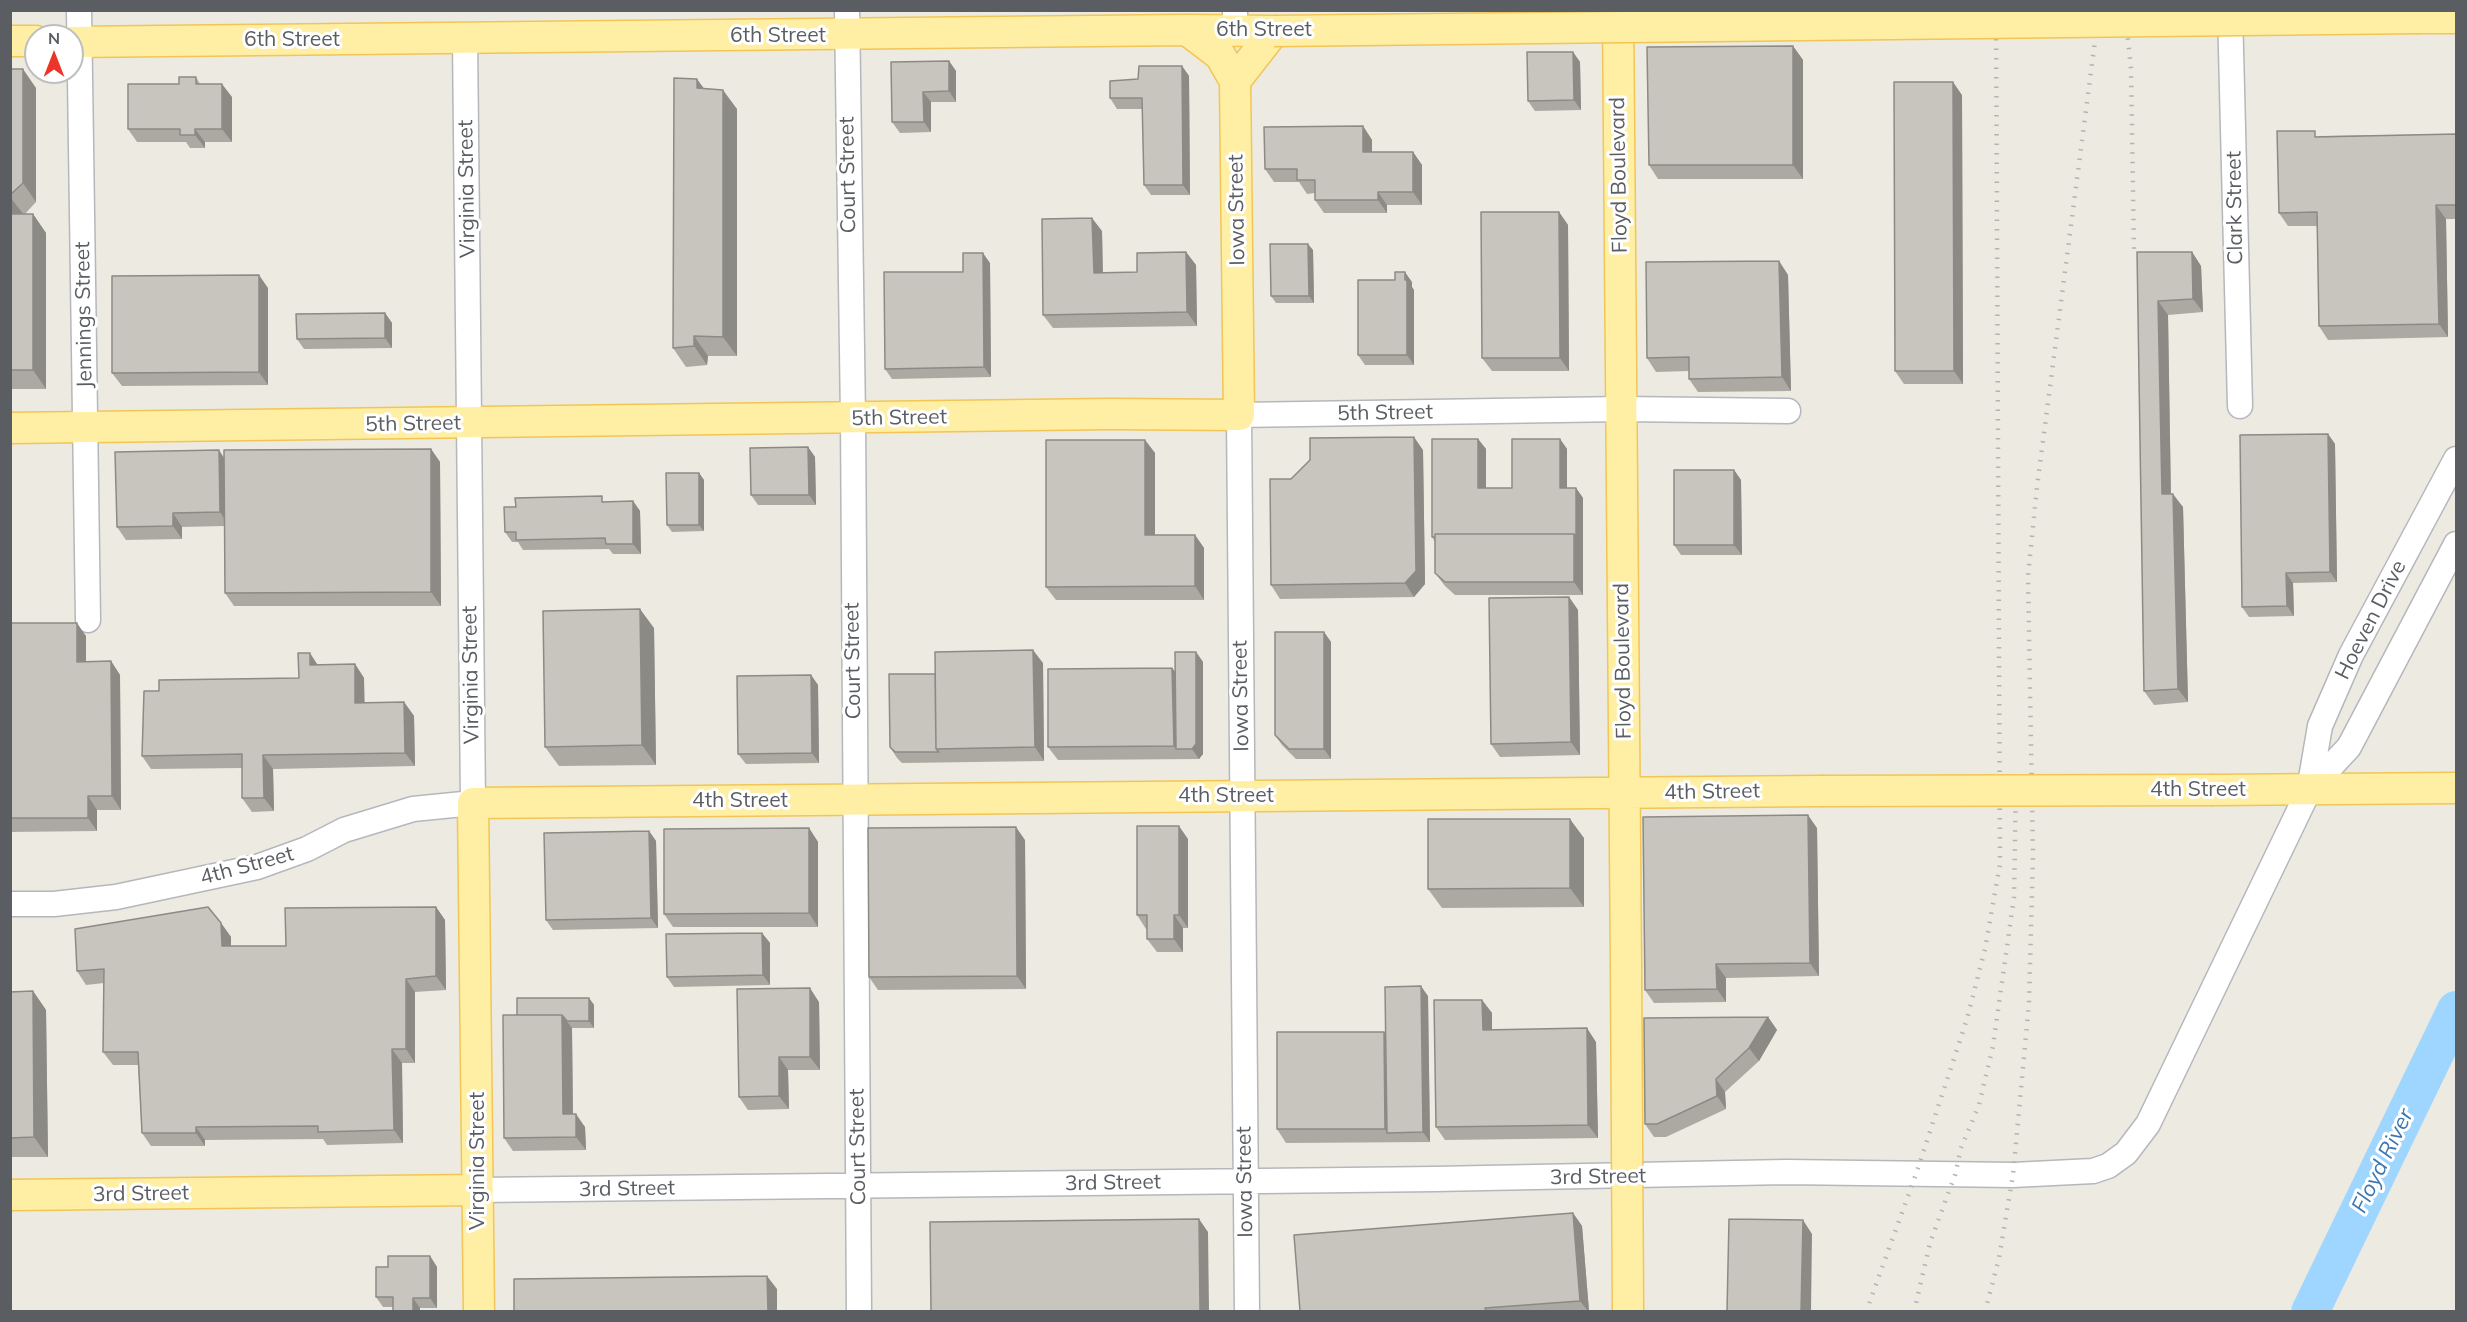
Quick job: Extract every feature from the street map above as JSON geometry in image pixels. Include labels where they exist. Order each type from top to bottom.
[{"type":"main road","name":"Floyd Boulevard","points":[[1617,10],[1622,409],[1621,600],[1626,793],[1628,1311]]},
{"type":"main road","name":"6th Street","points":[[84,42],[465,38],[847,23],[1187,30],[1235,20],[1274,31],[2457,18]]},
{"type":"main road","name":"Iowa Street","points":[[1187,30],[1220,55],[1235,81],[1239,416]]},
{"type":"main road","points":[[1235,81],[1274,31]]},
{"type":"main road","name":"5th Street","points":[[10,428],[1239,416]]},
{"type":"main road","name":"4th Street","points":[[473,803],[1680,791],[2457,788]]},
{"type":"main road","name":"Virginia Street","points":[[473,803],[479,1311]]},
{"type":"main road","name":"3rd Street","points":[[10,1195],[478,1190]]},
{"type":"street","name":"Clark Street","points":[[2230,10],[2240,406]]},
{"type":"street","name":"Court Street","points":[[847,23],[853,418],[859,1311]]},
{"type":"street","name":"Virginia Street","points":[[465,38],[473,803]]},
{"type":"street","name":"Jennings Street","points":[[77,84],[88,620]]},
{"type":"street","name":"5th Street","points":[[1239,416],[1622,409],[1788,411]]},
{"type":"street","name":"Iowa Street","points":[[1239,416],[1246,1311]]},
{"type":"street","name":"Hoeven Drive","points":[[2168,1081],[2309,790],[2320,726],[2347,665],[2457,459]]},
{"type":"street","name":"Hoeven Drive","points":[[2309,790],[2349,747],[2457,544]]},
{"type":"street","name":"4th Street","points":[[10,904],[54,904],[116,897],[257,867],[307,849],[344,830],[413,809],[473,803]]},
{"type":"street","name":"3rd Street","points":[[478,1190],[1786,1172],[2075,1174],[2108,1166],[2126,1153],[2148,1124],[2168,1081]]},
{"type":"building","points":[[1793,46],[1793,165],[1649,165],[1647,47]]},
{"type":"building","points":[[1527,52],[1573,52],[1574,100],[1528,101]]},
{"type":"building","points":[[949,61],[949,91],[923,92],[924,122],[892,122],[891,62]]},
{"type":"building","points":[[1139,66],[1182,66],[1183,185],[1144,185],[1142,98],[1110,98],[1110,81],[1138,79]]},
{"type":"building","points":[[10,69],[23,69],[23,183],[10,195]]},
{"type":"building","points":[[179,77],[196,77],[196,84],[222,84],[222,129],[195,129],[195,135],[180,135],[180,129],[128,129],[128,84],[179,84]]},
{"type":"building","points":[[674,78],[697,79],[697,88],[723,90],[723,337],[694,336],[694,346],[673,348]]},
{"type":"building","points":[[1894,82],[1953,82],[1954,371],[1895,371]]},
{"type":"building","points":[[1363,126],[1363,152],[1413,152],[1413,192],[1378,192],[1378,200],[1315,200],[1315,180],[1297,180],[1297,169],[1265,169],[1264,127]]},
{"type":"building","points":[[2277,131],[2315,131],[2315,137],[2457,134],[2457,205],[2436,205],[2439,324],[2319,326],[2317,212],[2279,213]]},
{"type":"building","points":[[1481,212],[1559,212],[1560,358],[1482,358]]},
{"type":"building","points":[[10,214],[33,214],[33,370],[10,370]]},
{"type":"building","points":[[1092,218],[1094,273],[1137,272],[1137,253],[1186,252],[1187,312],[1043,315],[1042,219]]},
{"type":"building","points":[[1270,244],[1308,244],[1309,296],[1271,296]]},
{"type":"building","points":[[2137,252],[2192,252],[2193,299],[2158,301],[2162,494],[2173,494],[2178,689],[2144,691]]},
{"type":"building","points":[[963,253],[983,253],[984,367],[885,369],[884,272],[963,272]]},
{"type":"building","points":[[1779,261],[1782,377],[1689,379],[1689,357],[1647,358],[1646,262]]},
{"type":"building","points":[[1395,272],[1405,272],[1405,280],[1407,280],[1407,355],[1358,355],[1358,280],[1395,280]]},
{"type":"building","points":[[259,275],[259,372],[112,373],[112,276]]},
{"type":"building","points":[[385,313],[385,338],[297,339],[296,314]]},
{"type":"building","points":[[2328,434],[2330,572],[2286,573],[2287,606],[2242,607],[2240,435]]},
{"type":"building","points":[[1414,437],[1416,571],[1405,583],[1271,585],[1270,479],[1291,479],[1310,460],[1310,438]]},
{"type":"building","points":[[1432,439],[1478,439],[1478,488],[1512,488],[1512,439],[1560,439],[1560,488],[1576,488],[1576,537],[1574,534],[1435,534],[1435,537],[1432,537]]},
{"type":"building","points":[[1046,440],[1145,440],[1145,535],[1195,535],[1195,586],[1046,587]]},
{"type":"building","points":[[808,447],[809,495],[751,495],[750,448]]},
{"type":"building","points":[[431,449],[431,592],[225,593],[224,450]]},
{"type":"building","points":[[219,450],[220,512],[173,513],[173,526],[117,527],[115,452]]},
{"type":"building","points":[[1674,470],[1734,470],[1734,545],[1674,545]]},
{"type":"building","points":[[666,473],[699,473],[699,525],[667,525]]},
{"type":"building","points":[[602,496],[602,502],[633,501],[633,544],[606,544],[605,538],[516,540],[516,532],[505,532],[504,507],[516,507],[515,498]]},
{"type":"building","points":[[1435,534],[1574,534],[1574,582],[1445,582],[1435,573]]},
{"type":"building","points":[[1569,597],[1571,742],[1491,744],[1489,598]]},
{"type":"building","points":[[640,609],[642,745],[545,747],[543,611]]},
{"type":"building","points":[[10,623],[77,623],[77,662],[111,661],[112,796],[88,796],[88,818],[10,818]]},
{"type":"building","points":[[1275,632],[1324,632],[1324,749],[1289,749],[1275,735]]},
{"type":"building","points":[[1033,650],[1035,747],[936,749],[935,652]]},
{"type":"building","points":[[1175,652],[1196,652],[1196,744],[1192,749],[1176,749]]},
{"type":"building","points":[[298,653],[310,653],[310,665],[355,664],[355,703],[404,702],[405,753],[263,755],[264,798],[242,798],[242,754],[142,756],[144,691],[159,691],[159,680],[299,678]]},
{"type":"building","points":[[1172,668],[1174,746],[1048,747],[1048,669]]},
{"type":"building","points":[[889,674],[935,674],[936,749],[939,752],[895,752],[890,747]]},
{"type":"building","points":[[811,675],[812,753],[738,754],[737,676]]},
{"type":"building","points":[[1808,815],[1810,963],[1716,964],[1717,989],[1645,990],[1643,817]]},
{"type":"building","points":[[1428,819],[1570,819],[1570,888],[1428,889]]},
{"type":"building","points":[[1137,826],[1179,826],[1179,915],[1174,915],[1174,939],[1147,939],[1147,915],[1137,915]]},
{"type":"building","points":[[1016,827],[1017,976],[869,977],[868,828]]},
{"type":"building","points":[[809,828],[809,913],[664,914],[664,829]]},
{"type":"building","points":[[649,831],[651,918],[546,920],[544,833]]},
{"type":"building","points":[[208,907],[221,923],[222,946],[286,946],[285,908],[436,907],[436,976],[406,979],[406,1049],[392,1049],[394,1130],[318,1132],[318,1126],[196,1127],[196,1133],[142,1133],[138,1052],[103,1052],[104,969],[77,971],[75,929]]},
{"type":"building","points":[[762,933],[763,975],[667,977],[666,934]]},
{"type":"building","points":[[1421,986],[1423,1132],[1387,1133],[1385,987]]},
{"type":"building","points":[[810,988],[810,1057],[779,1057],[779,1096],[739,1097],[737,989]]},
{"type":"building","points":[[33,991],[34,1137],[10,1138],[10,992]]},
{"type":"building","points":[[517,998],[589,998],[589,1021],[567,1021],[562,1015],[517,1015]]},
{"type":"building","points":[[1434,1000],[1482,1000],[1483,1030],[1587,1028],[1588,1125],[1436,1127]]},
{"type":"building","points":[[503,1015],[562,1015],[563,1114],[576,1114],[576,1137],[504,1138]]},
{"type":"building","points":[[1768,1017],[1749,1048],[1716,1079],[1717,1096],[1657,1124],[1645,1124],[1644,1018]]},
{"type":"building","points":[[1277,1032],[1384,1032],[1385,1129],[1277,1129]]},
{"type":"building","points":[[1573,1213],[1580,1301],[1485,1308],[1486,1311],[1300,1311],[1294,1235]]},
{"type":"building","points":[[1199,1219],[1200,1311],[931,1311],[930,1222]]},
{"type":"building","points":[[1729,1219],[1803,1220],[1801,1311],[1727,1311]]},
{"type":"building","points":[[388,1256],[430,1256],[430,1298],[413,1298],[413,1311],[393,1311],[393,1297],[376,1297],[376,1267],[388,1267]]},
{"type":"building","points":[[767,1276],[768,1311],[514,1311],[514,1279]]},
{"type":"waterway","name":"Floyd River","points":[[2310,1312],[2456,1010]]},
{"type":"railway","points":[[1866,1312],[1916,1174],[1967,1019],[1985,949],[2000,864],[1996,10]]},
{"type":"railway","points":[[1985,1312],[1999,1258],[2013,1175],[2029,1003],[2033,854],[2028,576],[2037,487],[2099,10]]},
{"type":"railway","points":[[2125,10],[2131,69],[2134,249]]},
{"type":"railway","points":[[1914,1312],[1930,1243],[1955,1175],[1961,1148],[1979,1105],[1993,1046],[2014,897],[2016,783]]}]
